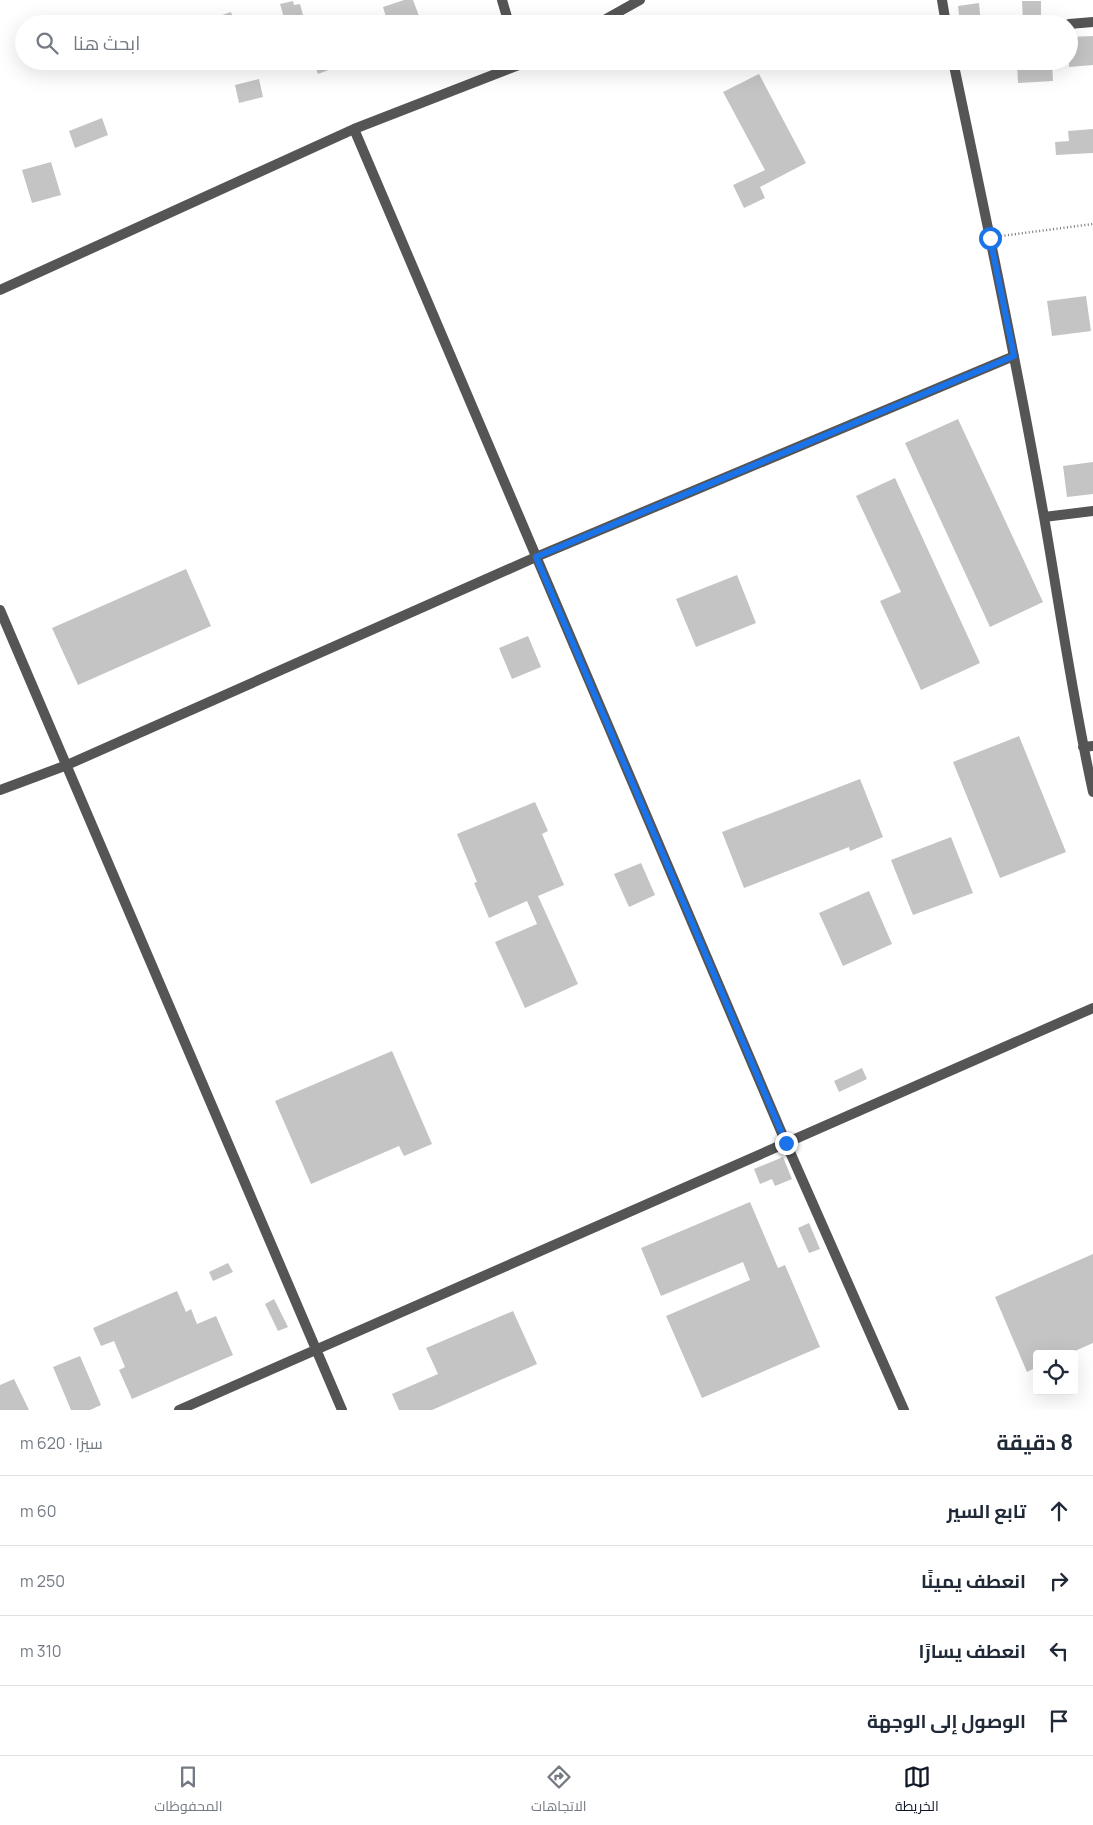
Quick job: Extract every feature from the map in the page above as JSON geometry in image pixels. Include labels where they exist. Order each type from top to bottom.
[{"type":"street","points":[[502,0],[507,15]]},
{"type":"street","points":[[613,15],[640,0]]},
{"type":"street","points":[[942,0],[944,15]]},
{"type":"street","points":[[1078,23],[1093,22]]},
{"type":"street","points":[[0,290],[354,129],[504,70]]},
{"type":"street","points":[[955,70],[1014,356],[1088,747],[1093,792]]},
{"type":"street","points":[[354,129],[786,1143],[904,1410]]},
{"type":"street","points":[[0,790],[67,765],[536,557],[1014,356]]},
{"type":"street","points":[[1044,518],[1093,511]]},
{"type":"street","points":[[0,610],[342,1410]]},
{"type":"street","points":[[180,1410],[1093,1008]]},
{"type":"path","points":[[990,238],[1093,224]]},
{"type":"building","points":[[404,0],[413,0],[419,15],[385,15],[383,7]]},
{"type":"building","points":[[293,1],[294,5],[300,4],[303,15],[283,15],[280,4]]},
{"type":"building","points":[[1022,1],[1041,1],[1041,15],[1023,15]]},
{"type":"building","points":[[979,3],[980,15],[959,15],[958,6]]},
{"type":"building","points":[[1093,36],[1093,65],[1078,66],[1078,37]]},
{"type":"building","points":[[316,70],[329,70],[318,74]]},
{"type":"building","points":[[1017,70],[1052,70],[1053,81],[1018,83]]},
{"type":"building","points":[[759,74],[806,163],[760,187],[765,198],[744,208],[733,185],[765,170],[723,92]]},
{"type":"building","points":[[259,79],[263,97],[239,103],[235,85]]},
{"type":"building","points":[[102,118],[108,135],[75,148],[69,131]]},
{"type":"building","points":[[1093,129],[1093,153],[1056,155],[1055,142],[1069,141],[1068,131]]},
{"type":"building","points":[[51,162],[61,195],[32,203],[22,170]]},
{"type":"building","points":[[1086,296],[1091,331],[1052,336],[1047,301]]},
{"type":"building","points":[[958,419],[1043,602],[990,627],[905,443]]},
{"type":"building","points":[[1093,462],[1093,494],[1067,497],[1063,466]]},
{"type":"building","points":[[895,478],[980,663],[921,690],[880,601],[901,592],[856,496]]},
{"type":"building","points":[[186,569],[211,626],[78,685],[52,628]]},
{"type":"building","points":[[737,575],[756,623],[696,647],[676,599]]},
{"type":"building","points":[[528,636],[541,667],[512,679],[499,648]]},
{"type":"building","points":[[1019,736],[1066,852],[1000,878],[953,762]]},
{"type":"building","points":[[860,779],[883,837],[850,851],[849,847],[744,888],[722,832]]},
{"type":"building","points":[[535,802],[548,831],[542,834],[564,885],[538,896],[578,984],[525,1008],[495,942],[537,924],[527,901],[489,918],[474,883],[477,882],[457,834]]},
{"type":"building","points":[[951,837],[973,893],[913,915],[891,860]]},
{"type":"building","points":[[641,863],[655,895],[629,907],[614,874]]},
{"type":"building","points":[[869,891],[892,944],[843,966],[819,913]]},
{"type":"building","points":[[392,1051],[432,1144],[404,1156],[399,1146],[311,1184],[275,1101]]},
{"type":"building","points":[[862,1068],[867,1079],[839,1092],[834,1081]]},
{"type":"building","points":[[783,1157],[792,1179],[775,1186],[772,1179],[760,1184],[754,1169]]},
{"type":"building","points":[[750,1202],[778,1268],[785,1265],[820,1347],[702,1398],[666,1316],[750,1280],[743,1262],[661,1296],[641,1248]]},
{"type":"building","points":[[809,1223],[820,1249],[809,1253],[798,1228]]},
{"type":"building","points":[[1093,1254],[1093,1343],[1077,1350],[1033,1350],[1033,1369],[1027,1372],[995,1297]]},
{"type":"building","points":[[228,1263],[233,1272],[213,1281],[209,1272]]},
{"type":"building","points":[[177,1291],[186,1312],[191,1309],[197,1324],[216,1316],[233,1355],[132,1399],[119,1370],[125,1367],[114,1341],[101,1346],[93,1328]]},
{"type":"building","points":[[274,1299],[288,1327],[278,1331],[265,1304]]},
{"type":"building","points":[[513,1311],[537,1364],[432,1410],[399,1410],[392,1394],[438,1374],[426,1348]]},
{"type":"building","points":[[80,1356],[101,1405],[90,1410],[71,1410],[53,1367]]},
{"type":"building","points":[[14,1379],[29,1410],[0,1410],[0,1385]]},
{"type":"route","points":[[786,1143],[536,557],[1014,356],[990,238]]}]
